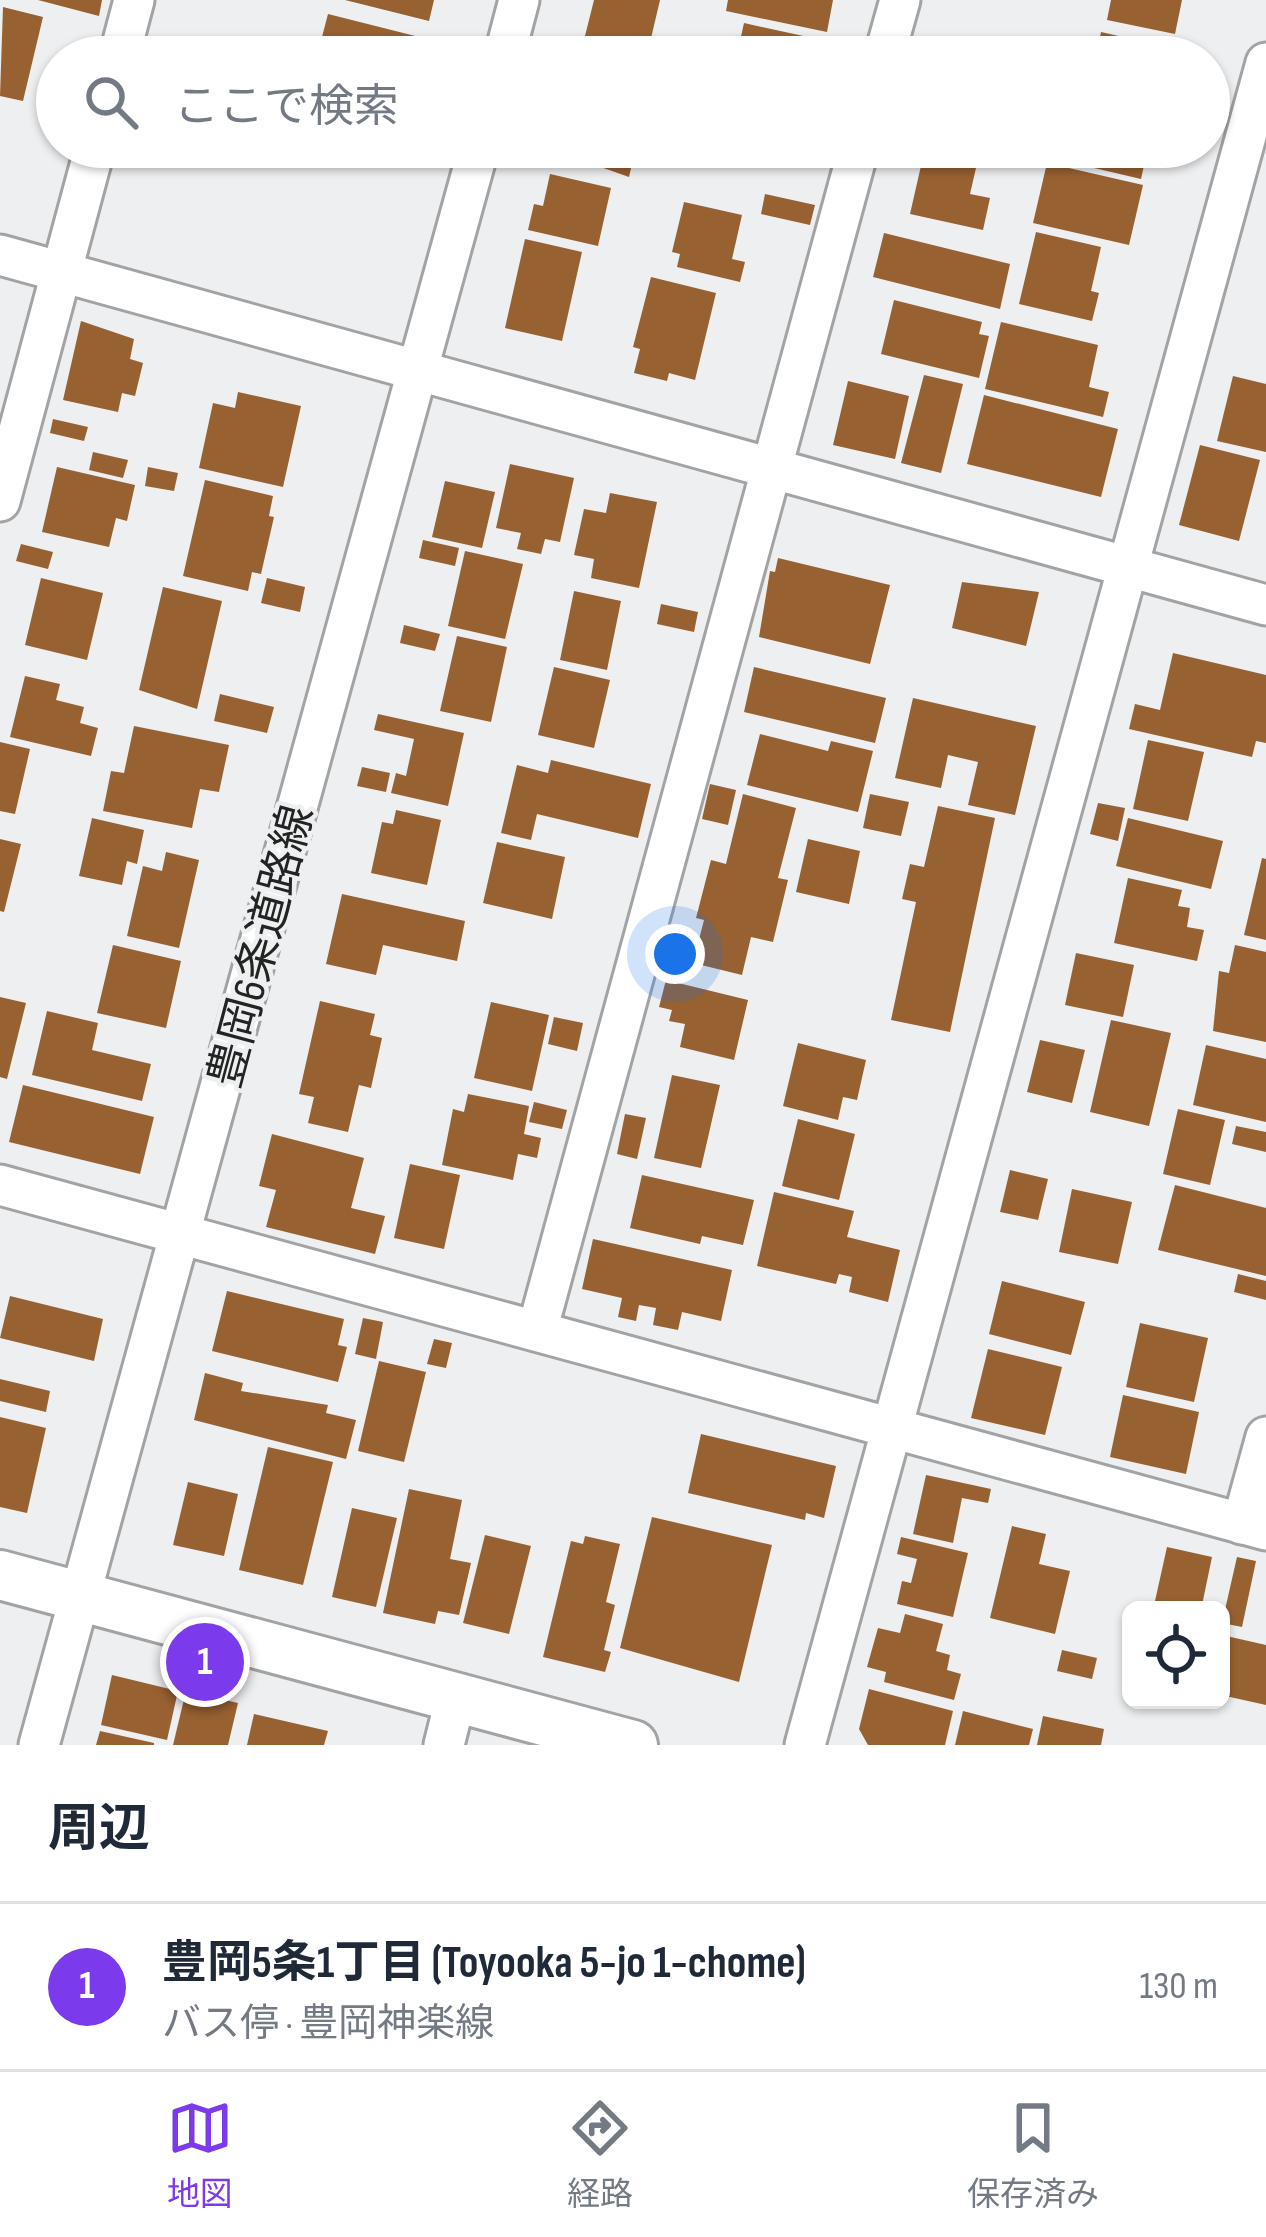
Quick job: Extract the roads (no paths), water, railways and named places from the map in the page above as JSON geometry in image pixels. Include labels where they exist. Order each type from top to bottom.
[{"type":"street","points":[[125,36],[134,0]]},
{"type":"street","points":[[510,36],[519,0]]},
{"type":"street","points":[[890,36],[899,0]]},
{"type":"street","points":[[805,1745],[1266,63]]},
{"type":"street","points":[[0,500],[89,168]]},
{"type":"street","name":"豊岡6条道路線","points":[[39,1745],[473,168]]},
{"type":"street","points":[[537,1330],[853,168]]},
{"type":"street","points":[[0,255],[1266,605]]},
{"type":"street","points":[[0,1185],[1254,1527],[1266,1437]]},
{"type":"street","points":[[0,1574],[633,1745]]},
{"type":"street","points":[[444,1745],[457,1696]]},
{"type":"place","name":"豊岡5条1丁目 (Toyooka 5-jo 1-chome)","points":[[205,1662]]}]
